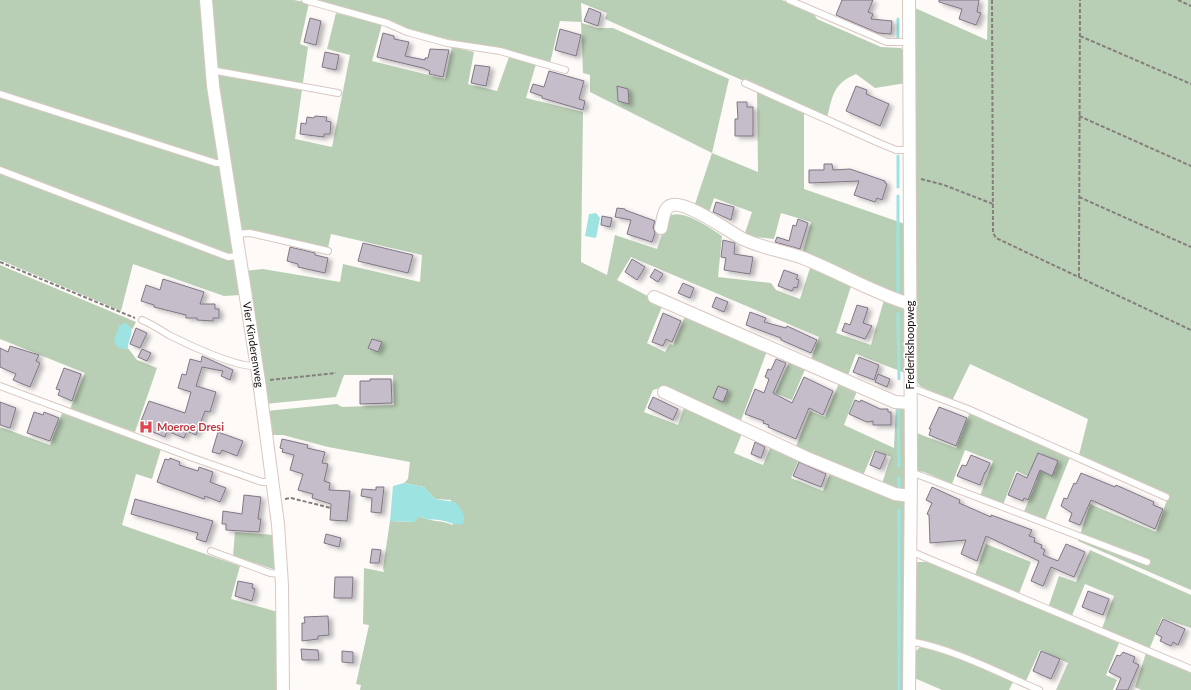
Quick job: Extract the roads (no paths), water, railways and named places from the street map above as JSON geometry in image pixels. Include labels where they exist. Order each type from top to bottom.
[{"type":"street","name":"Vier Kinderenweg","points":[[206,0],[211,70],[255,366],[259,381],[274,500],[282,574],[283,690]]},
{"type":"street","name":"Frederikshoopweg","points":[[909,0],[911,472],[909,690]]},
{"type":"street","points":[[661,228],[665,212],[668,207],[673,205],[683,206],[707,217],[744,239],[803,258],[910,304]]},
{"type":"street","points":[[654,296],[895,402],[910,403]]},
{"type":"street","points":[[664,392],[807,458],[895,494],[910,496]]},
{"type":"lane","points":[[305,0],[387,23],[408,32],[447,42],[500,51],[565,70]]},
{"type":"lane","points":[[789,0],[887,42],[910,42]]},
{"type":"lane","points":[[211,70],[338,93]]},
{"type":"lane","points":[[744,83],[896,150],[910,150]]},
{"type":"lane","points":[[0,94],[216,163],[224,163]]},
{"type":"lane","points":[[0,170],[228,257],[239,256]]},
{"type":"lane","points":[[235,234],[250,233],[328,251]]},
{"type":"lane","points":[[142,320],[170,335],[233,362],[247,366],[255,366]]},
{"type":"lane","points":[[0,386],[193,458],[262,482],[271,482]]},
{"type":"lane","points":[[910,387],[968,409],[1166,497]]},
{"type":"lane","points":[[911,472],[1147,562]]},
{"type":"lane","points":[[211,551],[270,573],[282,574]]},
{"type":"lane","points":[[910,551],[1191,670]]},
{"type":"lane","points":[[909,641],[925,644],[955,654],[1039,690]]},
{"type":"water","points":[[596,213],[600,218],[596,238],[585,236],[589,214]]},
{"type":"water","points":[[125,323],[131,328],[132,331],[128,348],[123,349],[117,346],[114,341],[119,326]]},
{"type":"water","points":[[404,483],[424,487],[435,499],[455,502],[464,515],[463,524],[426,519],[419,516],[415,522],[390,521],[393,486]]},
{"type":"waterway","points":[[898,19],[898,39]]},
{"type":"waterway","points":[[898,156],[898,187]]},
{"type":"waterway","points":[[898,196],[898,295]]},
{"type":"waterway","points":[[898,314],[899,379]]},
{"type":"waterway","points":[[898,409],[899,466]]},
{"type":"waterway","points":[[899,478],[899,491]]},
{"type":"waterway","points":[[899,510],[899,690]]},
{"type":"place","name":"Moeroe Dresi","points":[[146,427]]}]
